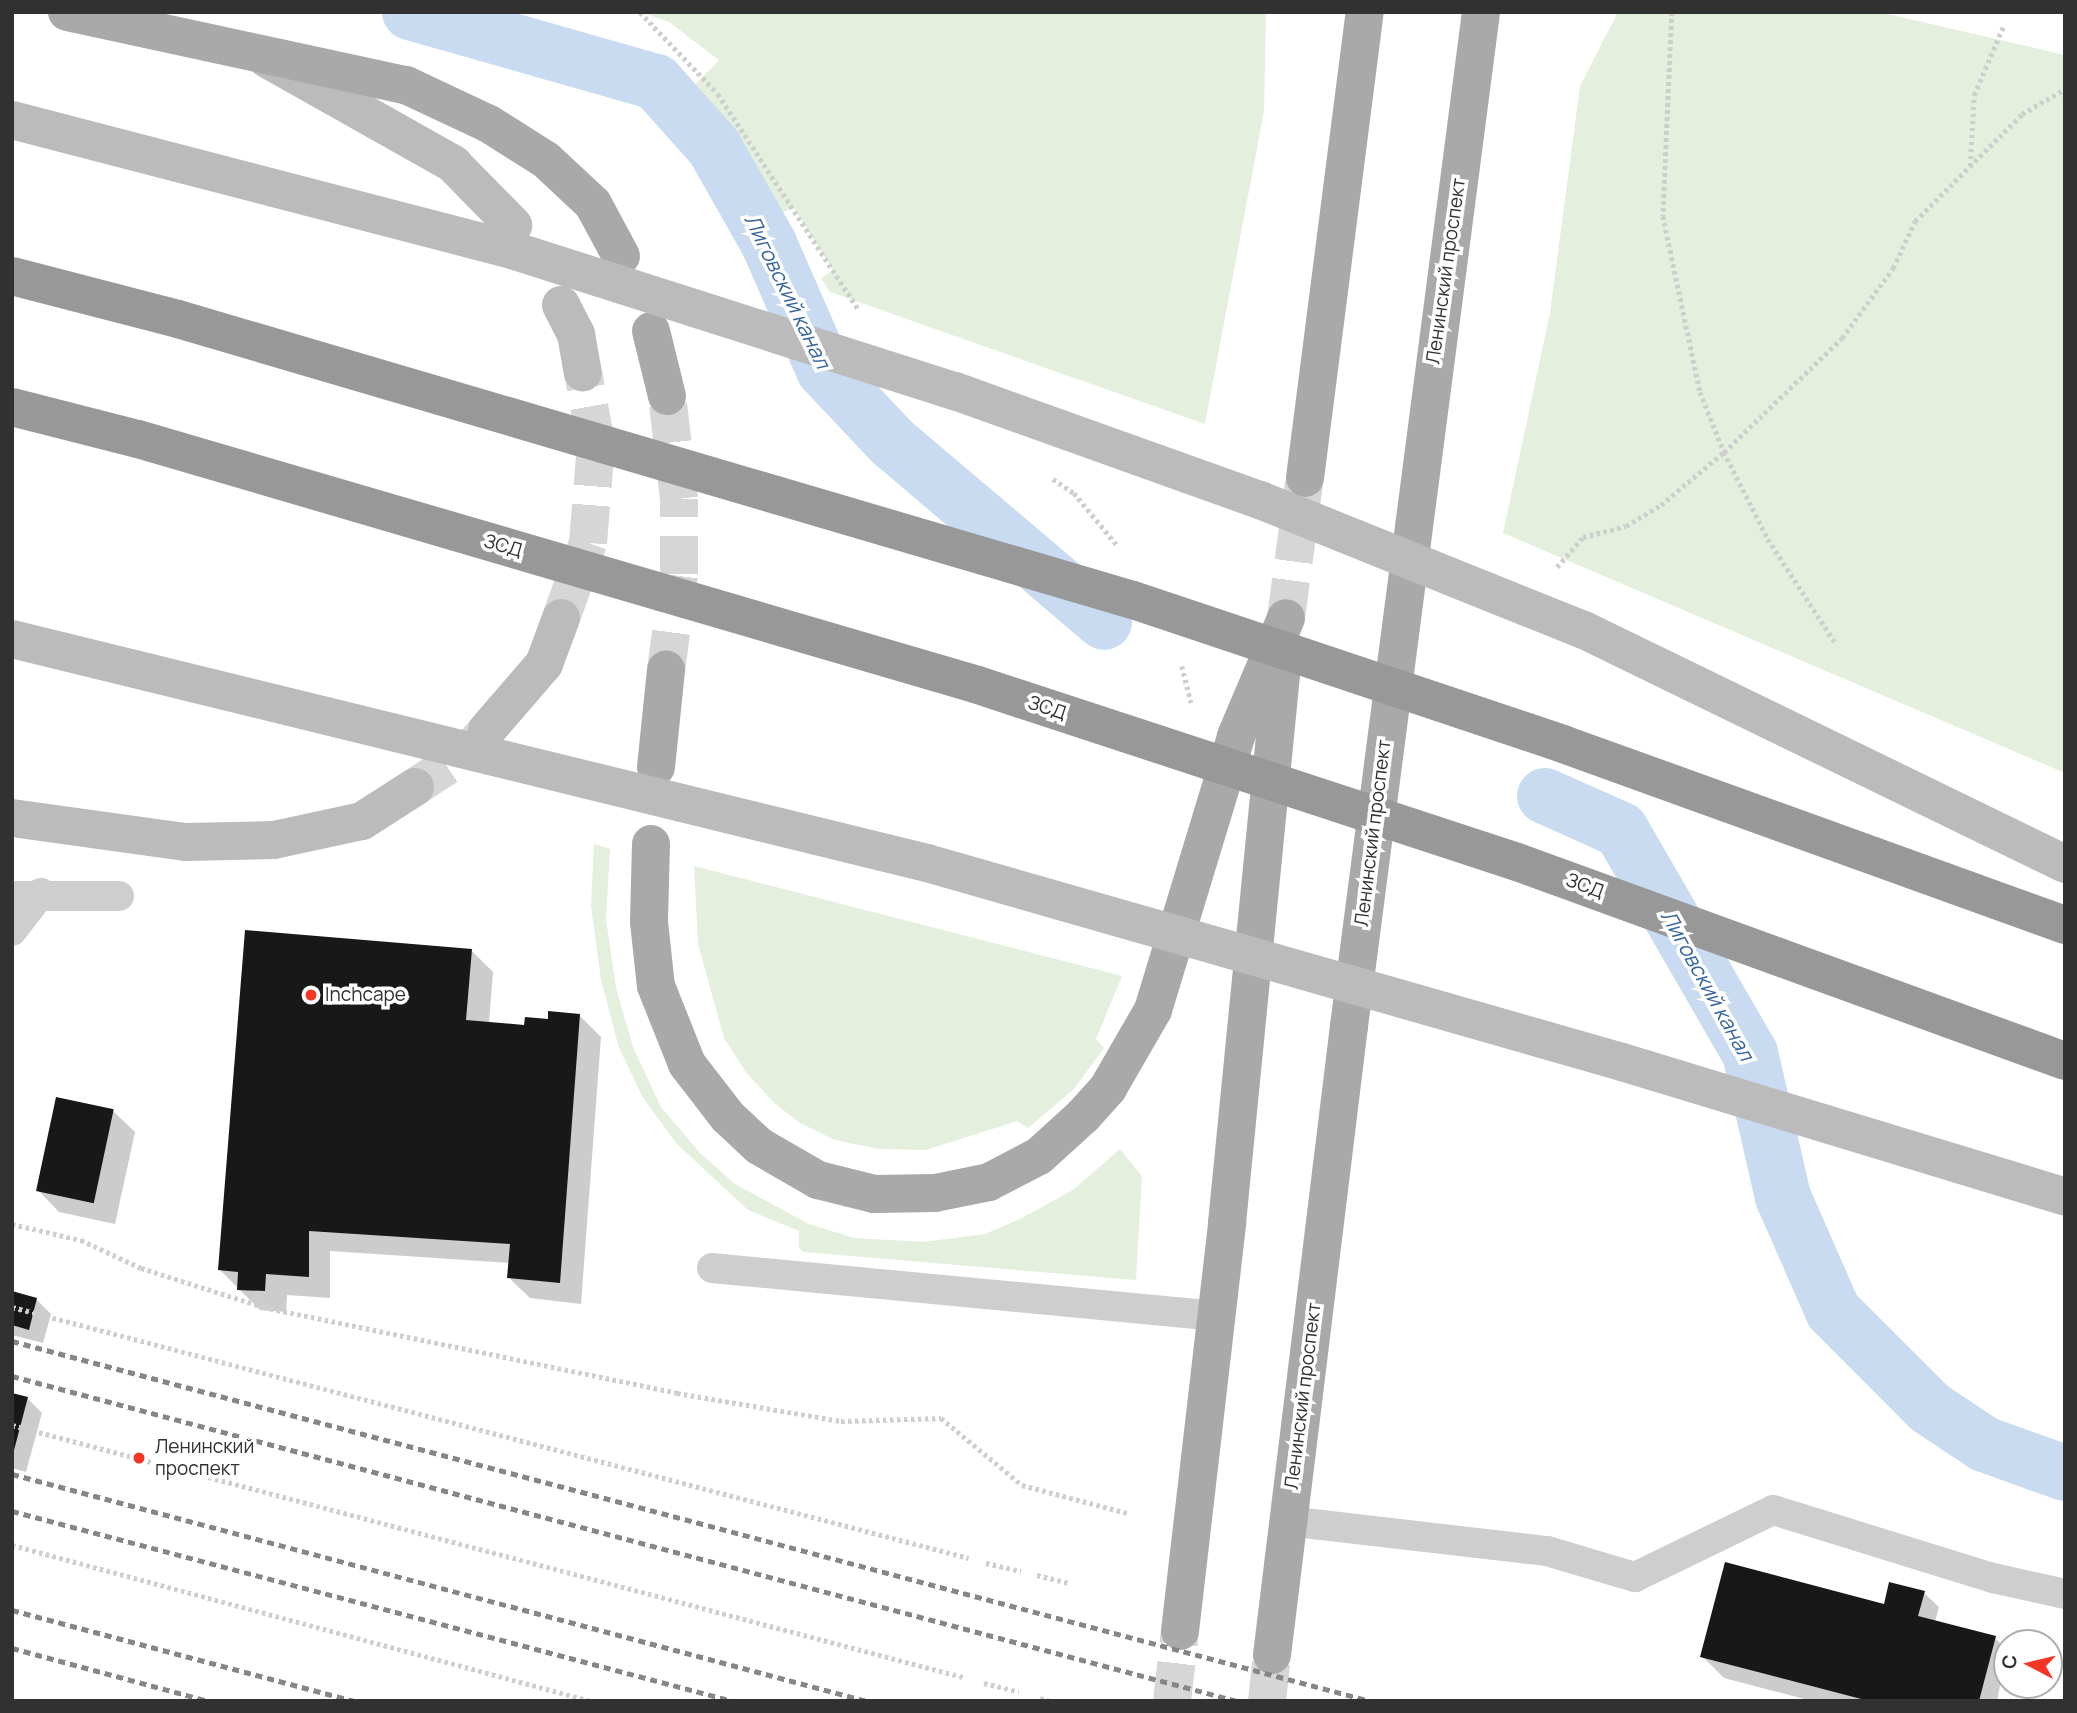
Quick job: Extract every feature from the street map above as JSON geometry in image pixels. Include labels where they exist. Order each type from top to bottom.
[{"type":"highway","points":[[12,276],[178,319],[1133,600],[1563,744],[2065,925]]},
{"type":"highway","name":"ЗСД","points":[[12,407],[138,439],[978,685],[1517,862],[2065,1061]]},
{"type":"main road","points":[[67,12],[406,85],[489,124],[546,160],[593,204],[621,256]]},
{"type":"main road","points":[[1304,478],[1366,12]]},
{"type":"main road","name":"Ленинский проспект","points":[[1272,1655],[1481,12]]},
{"type":"main road","points":[[258,55],[453,164],[513,225]]},
{"type":"main road","points":[[12,120],[512,250],[955,391],[1261,500],[1584,630],[2065,864]]},
{"type":"main road","points":[[561,305],[576,334],[583,372]]},
{"type":"main road","points":[[651,331],[667,396]]},
{"type":"main road","points":[[487,730],[544,664],[561,618]]},
{"type":"main road","points":[[651,844],[649,922],[656,986],[687,1064],[728,1117],[759,1146],[818,1180],[874,1194],[935,1193],[989,1182],[1039,1156],[1083,1116],[1108,1088],[1153,1010],[1236,736],[1286,618],[1217,1316],[1180,1631]]},
{"type":"main road","points":[[12,639],[927,863],[1622,1062],[2065,1197]]},
{"type":"main road","points":[[656,766],[666,670]]},
{"type":"main road","points":[[12,818],[185,842],[274,840],[362,821],[415,787]]},
{"type":"lane","points":[[12,931],[27,894],[119,896]]},
{"type":"lane","points":[[712,1268],[1217,1316]]},
{"type":"lane","points":[[1287,1521],[1547,1551],[1635,1577],[1773,1510],[1993,1578],[2065,1594]]},
{"type":"path","points":[[1672,12],[1663,216],[1700,392],[1724,452],[1768,539],[1836,644]]},
{"type":"path","points":[[1970,166],[1974,95],[2003,27]]},
{"type":"path","points":[[1549,563],[1560,568],[1583,537],[1626,526],[1661,505],[1724,452],[1842,338],[1893,268],[1914,220],[2022,114],[2065,89]]},
{"type":"path","points":[[12,1224],[81,1240],[141,1268],[263,1307],[677,1394],[841,1421],[941,1418],[1022,1485],[1127,1513]]},
{"type":"path","points":[[12,1307],[969,1558]]},
{"type":"path","points":[[12,1425],[966,1678]]},
{"type":"path","points":[[12,1545],[591,1701]]},
{"type":"path","points":[[986,1563],[1021,1571]]},
{"type":"path","points":[[1037,1575],[1070,1583]]},
{"type":"path","points":[[984,1683],[1019,1692]]},
{"type":"path","points":[[1040,1698],[1050,1701]]},
{"type":"green space","points":[[640,12],[1266,12],[1264,111],[1205,424],[830,292],[821,278],[833,270],[794,208],[780,213],[692,88],[719,60],[669,22]]},
{"type":"green space","points":[[1618,12],[1879,12],[2065,55],[2065,773],[1503,533],[1550,313],[1580,86]]},
{"type":"green space","points":[[594,844],[610,849],[606,919],[616,988],[633,1047],[661,1107],[700,1153],[735,1184],[809,1224],[854,1238],[923,1242],[985,1234],[1020,1219],[1073,1190],[1120,1149],[1142,1176],[1136,1280],[803,1252],[799,1248],[799,1231],[748,1210],[677,1144],[643,1098],[619,1048],[601,980],[591,905]]},
{"type":"green space","points":[[694,866],[1122,976],[1096,1039],[1104,1048],[1074,1089],[1028,1128],[1017,1121],[926,1150],[879,1149],[835,1140],[800,1123],[773,1102],[746,1072],[724,1038],[698,944]]},
{"type":"building","points":[[245,930],[472,949],[466,1020],[524,1025],[525,1017],[548,1019],[548,1011],[580,1014],[560,1283],[507,1278],[510,1244],[309,1231],[309,1277],[266,1274],[265,1291],[237,1290],[238,1272],[218,1270]]},
{"type":"building","points":[[56,1097],[114,1109],[94,1203],[36,1191]]},
{"type":"building","points":[[12,1291],[37,1298],[29,1330],[12,1325]]},
{"type":"building","points":[[12,1393],[28,1397],[13,1454],[12,1454]]},
{"type":"building","points":[[1725,1562],[1884,1604],[1889,1582],[1925,1591],[1918,1616],[1993,1635],[1993,1647],[1979,1701],[1869,1701],[1700,1657]]},
{"type":"waterway","name":"Лиговский канал","points":[[410,12],[656,82],[714,147],[769,244],[824,370],[892,442],[1104,622]]},
{"type":"waterway","name":"Лиговский канал","points":[[1545,796],[1621,830],[1750,1053],[1783,1197],[1833,1311],[1930,1408],[1984,1444],[2065,1473]]},
{"type":"tunnel","points":[[561,618],[588,543],[596,444],[583,372]]},
{"type":"tunnel","points":[[666,670],[679,574],[679,499],[667,396]]},
{"type":"tunnel","points":[[1286,618],[1304,483]]},
{"type":"tunnel","points":[[415,787],[468,752],[487,730]]},
{"type":"tunnel","points":[[1172,1701],[1180,1631]]},
{"type":"tunnel","points":[[1267,1701],[1272,1655]]},
{"type":"railway","points":[[12,1341],[1371,1701]]},
{"type":"railway","points":[[12,1376],[1237,1701]]},
{"type":"railway","points":[[12,1474],[867,1701]]},
{"type":"railway","points":[[12,1511],[733,1701]]},
{"type":"railway","points":[[12,1610],[355,1701]]},
{"type":"railway","points":[[12,1648],[209,1701]]},
{"type":"place","name":"Inchcape","points":[[311,995]]},
{"type":"place","name":"Ленинский проспект","points":[[139,1458]]}]
